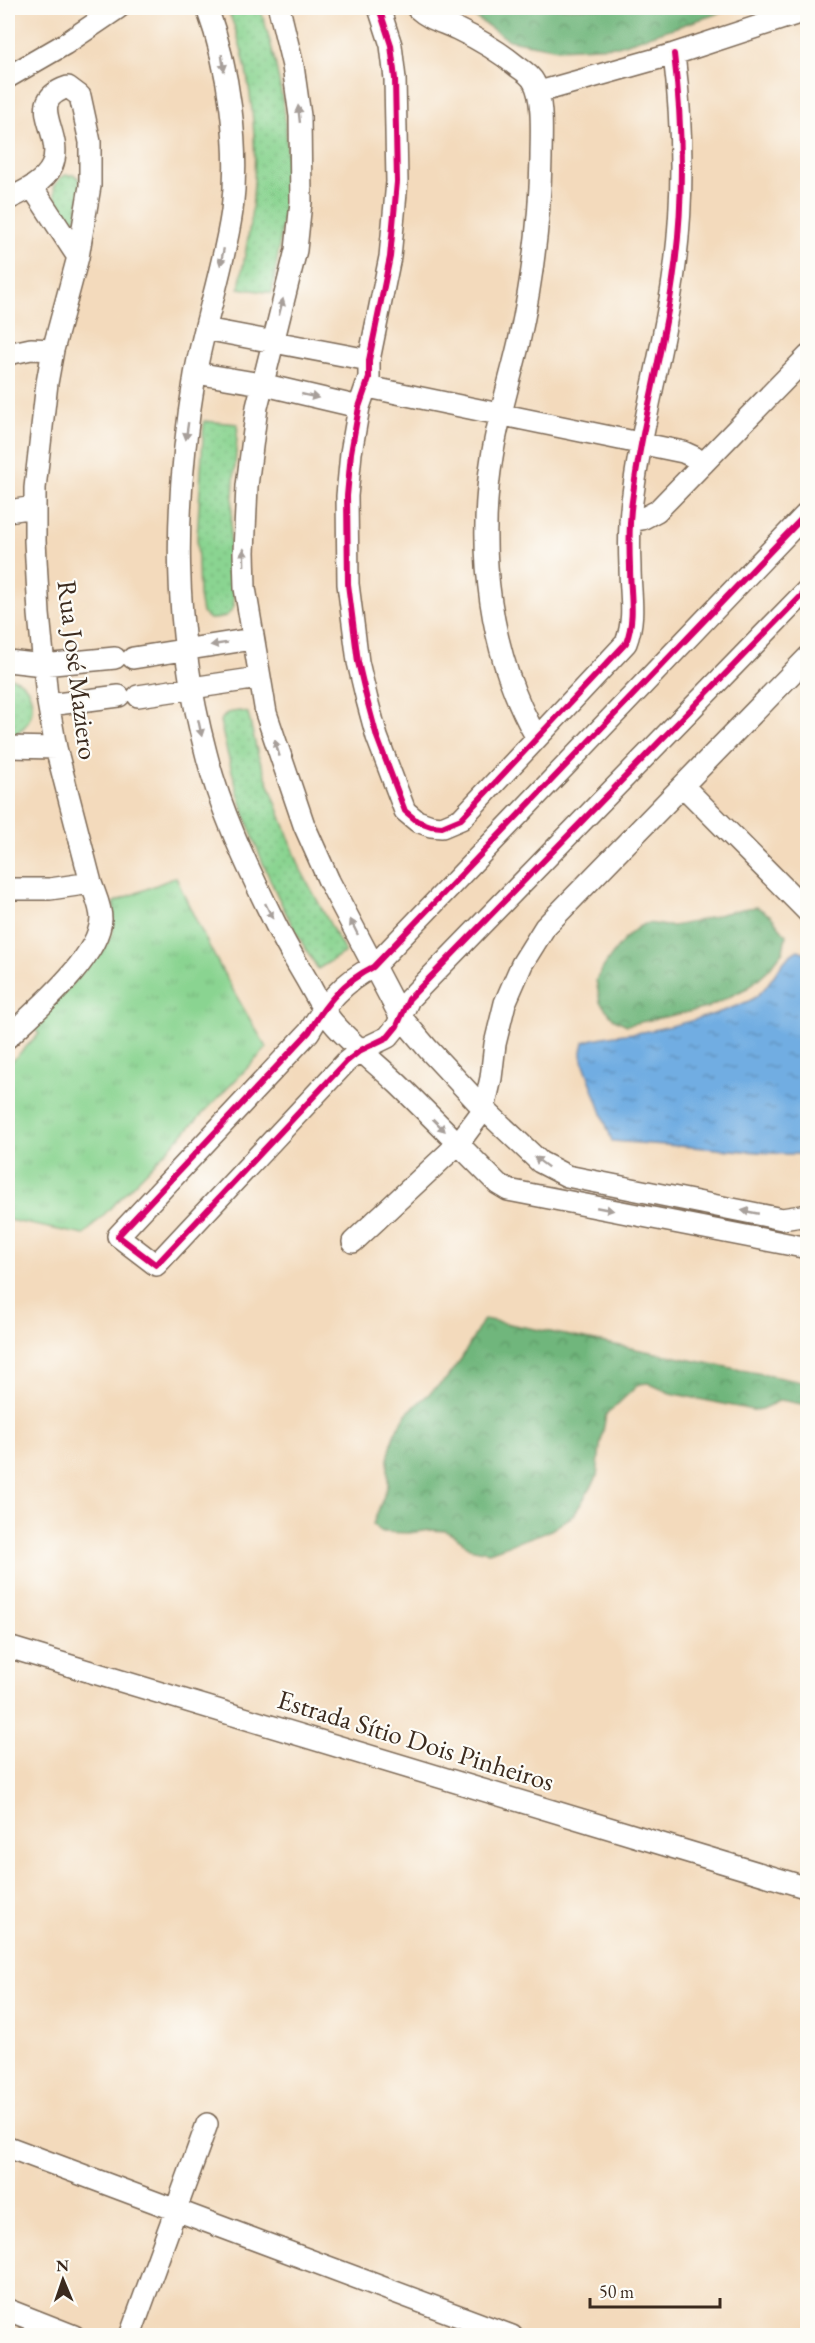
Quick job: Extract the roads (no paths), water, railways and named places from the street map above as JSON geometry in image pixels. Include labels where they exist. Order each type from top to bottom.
[{"type":"street","points":[[8,77],[65,44],[118,8]]},
{"type":"street","points":[[207,8],[221,50],[230,112],[234,173],[232,211],[196,373],[178,513],[178,558],[186,650],[206,756],[242,851],[279,931],[323,1008],[336,1026],[498,1184],[508,1190],[807,1248]]},
{"type":"street","points":[[279,8],[291,57],[300,116],[301,202],[296,250],[261,384],[250,451],[244,552],[245,588],[266,713],[304,825],[329,881],[400,1016],[484,1109],[540,1162],[567,1176],[782,1218],[807,1215]]},
{"type":"street","points":[[379,8],[391,45],[395,79],[397,182],[390,257],[369,360],[368,387],[359,407],[351,453],[346,540],[351,613],[367,700],[387,765],[405,811],[417,821],[431,826],[442,827],[461,819],[626,643],[633,621],[630,521],[640,443],[666,328],[679,232],[681,157],[674,54]]},
{"type":"street","points":[[417,8],[429,18],[453,27],[499,52],[533,80],[539,92],[540,167],[536,242],[526,310],[492,456],[486,528],[490,592],[495,623],[510,678],[537,738]]},
{"type":"street","points":[[539,92],[674,54],[807,10]]},
{"type":"street","name":"Rua José Maziero","points":[[8,1037],[84,959],[95,942],[101,919],[99,903],[91,883],[56,748],[43,665],[38,604],[35,507],[40,436],[52,350],[78,257],[90,186],[90,142],[80,96],[68,87],[57,91],[50,98],[45,113],[56,145],[51,168],[32,188]]},
{"type":"street","points":[[8,199],[32,188],[78,257]]},
{"type":"street","points":[[206,329],[369,360]]},
{"type":"street","points":[[8,354],[31,349],[52,350]]},
{"type":"street","points":[[630,521],[642,519],[657,512],[807,356]]},
{"type":"street","points":[[196,373],[261,384],[359,407]]},
{"type":"street","points":[[368,387],[683,452],[703,464]]},
{"type":"street","points":[[8,511],[35,507]]},
{"type":"street","points":[[807,512],[373,967],[345,984],[323,1008],[309,1032],[118,1236],[156,1265],[346,1062],[361,1050],[388,1037],[397,1026],[409,999],[807,589]]},
{"type":"street","points":[[8,661],[43,665],[124,658],[252,639]]},
{"type":"street","points":[[353,1242],[458,1144],[484,1109],[502,1013],[513,983],[545,927],[807,657]]},
{"type":"street","points":[[49,705],[192,690],[260,678]]},
{"type":"street","points":[[8,747],[56,748]]},
{"type":"street","points":[[683,786],[807,912]]},
{"type":"street","points":[[8,890],[50,889],[91,883]]},
{"type":"street","name":"Estrada Sítio Dois Pinheiros","points":[[8,1647],[807,1888]]},
{"type":"street","points":[[130,2336],[207,2124]]},
{"type":"street","points":[[8,2147],[512,2336]]},
{"type":"street","points":[[8,2310],[74,2336]]},
{"type":"water","points":[[798,950],[806,953],[808,959],[807,1154],[612,1141],[581,1056],[584,1042],[600,1037],[648,1031],[740,1005],[758,995],[785,960]]}]
